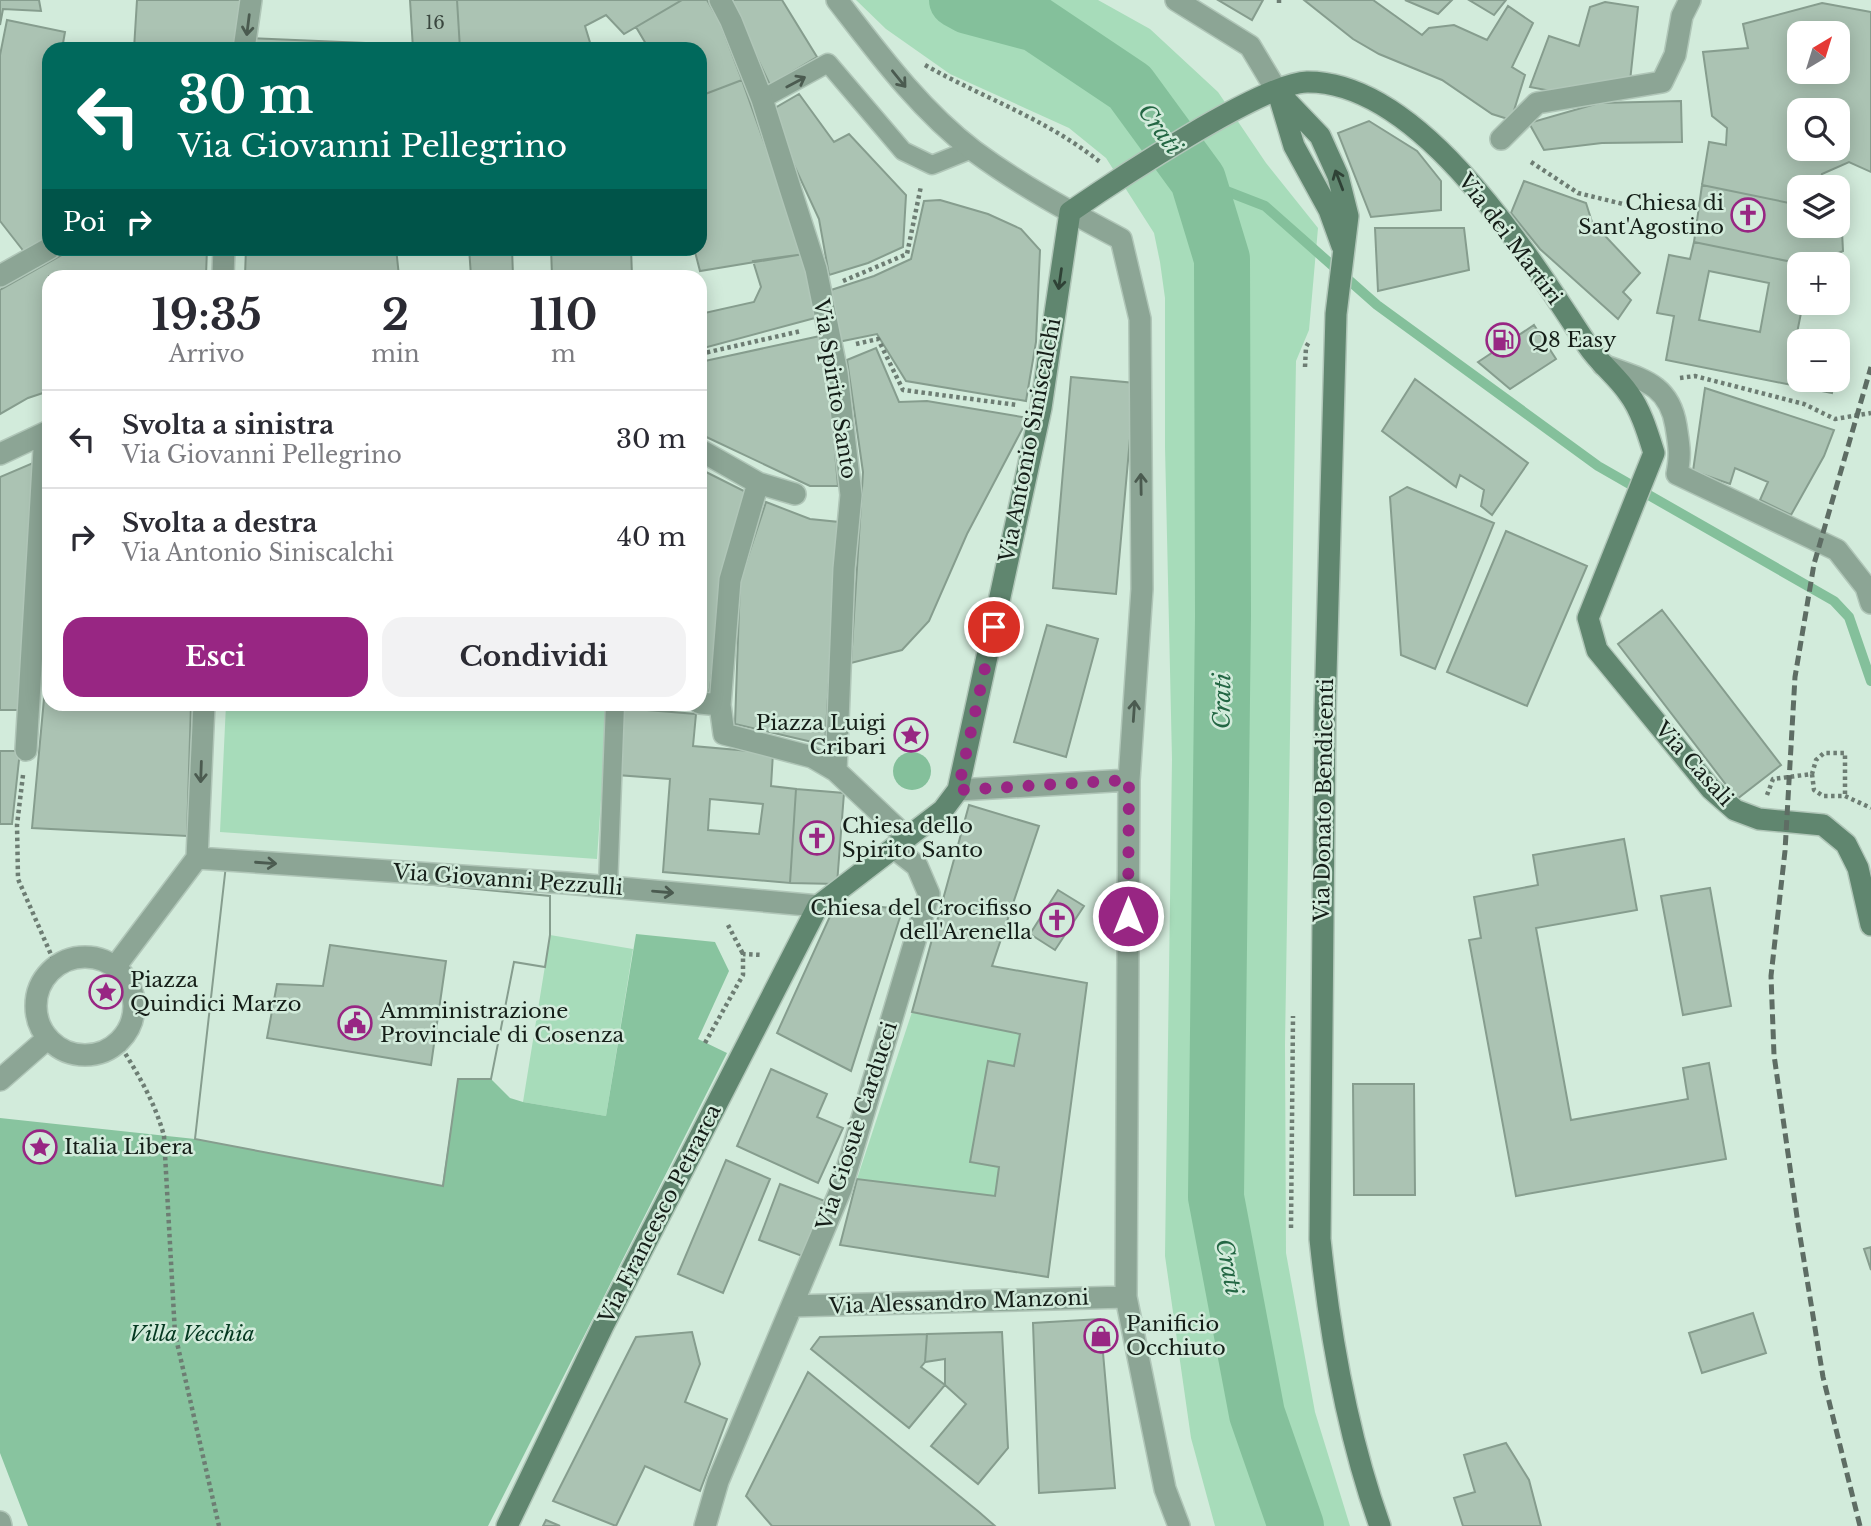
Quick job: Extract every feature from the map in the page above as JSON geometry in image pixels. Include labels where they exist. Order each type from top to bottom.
[{"type":"street","points":[[245,42],[251,0]]},
{"type":"street","name":"Via Spirito Santo","points":[[720,0],[762,99],[819,286],[832,350],[851,495],[844,569],[836,771]]},
{"type":"street","points":[[837,0],[909,90],[972,149],[1041,196],[1121,239],[1140,318],[1142,589],[1129,780],[1126,1297],[1165,1489],[1179,1526]]},
{"type":"street","points":[[1176,0],[1250,46],[1277,91]]},
{"type":"street","points":[[1501,139],[1537,103],[1662,82],[1675,55],[1682,16],[1690,0]]},
{"type":"street","name":"Via dei Martiri","points":[[1070,212],[1119,178],[1247,105],[1277,91],[1306,82],[1355,92],[1413,124],[1452,163],[1525,251],[1600,364],[1630,394],[1654,453],[1588,618]]},
{"type":"street","name":"Via Donato Bendicenti","points":[[1277,91],[1320,136],[1338,176],[1348,216],[1342,246],[1336,314],[1325,711],[1320,1240],[1327,1311],[1341,1384],[1380,1526]]},
{"type":"street","name":"Via Antonio Siniscalchi","points":[[958,790],[1041,408],[1070,212]]},
{"type":"street","points":[[0,276],[42,252]]},
{"type":"street","points":[[1600,364],[1649,383],[1665,393],[1674,409],[1682,448],[1677,474],[1837,550],[1866,587],[1871,603]]},
{"type":"street","points":[[0,454],[42,434]]},
{"type":"street","points":[[707,454],[758,482],[795,494]]},
{"type":"street","points":[[710,704],[730,580],[758,482]]},
{"type":"street","points":[[26,750],[42,508]]},
{"type":"street","name":"Via Casali","points":[[1588,618],[1597,650],[1711,789],[1735,810],[1759,819],[1823,825],[1846,844],[1858,867],[1871,925]]},
{"type":"street","name":"Via Giosuè Carducci","points":[[705,1526],[718,1481],[841,1189],[929,894],[917,866],[900,843],[836,771],[812,757],[724,734],[710,704]]},
{"type":"street","points":[[115,967],[197,858],[204,711]]},
{"type":"street","points":[[818,906],[943,810],[958,790],[1129,780]]},
{"type":"street","name":"Via Giovanni Pezzulli","points":[[197,858],[608,887],[818,906]]},
{"type":"street","name":"Via Francesco Petrarca","points":[[507,1526],[603,1326],[818,906]]},
{"type":"street","points":[[78,956],[95,957],[115,967],[131,988],[134,1004],[132,1020],[118,1042],[100,1053],[83,1055],[67,1052],[48,1038],[36,1016],[36,1000],[40,984],[56,967],[78,956]]},
{"type":"street","points":[[0,1080],[48,1038]]},
{"type":"street","name":"Via Alessandro Manzoni","points":[[792,1306],[1126,1297]]},
{"type":"lane","points":[[762,99],[828,63],[903,151],[932,164],[972,149]]},
{"type":"lane","points":[[608,887],[615,711]]},
{"type":"path","points":[[916,60],[1069,137],[1119,178]]},
{"type":"path","points":[[819,286],[845,280],[907,254],[926,161]]},
{"type":"path","points":[[1531,162],[1578,193],[1631,206]]},
{"type":"path","points":[[707,352],[827,325]]},
{"type":"path","points":[[832,350],[878,339],[903,390],[1041,408]]},
{"type":"path","points":[[1649,383],[1695,376],[1804,404],[1835,419],[1871,413]]},
{"type":"path","points":[[26,750],[17,825],[18,878],[56,967]]},
{"type":"path","points":[[1845,796],[1845,753],[1824,753],[1816,760],[1812,774],[1814,790],[1823,796],[1845,796],[1871,808]]},
{"type":"path","points":[[1773,779],[1812,774]]},
{"type":"path","points":[[705,1043],[743,975],[743,954],[726,919]]},
{"type":"path","points":[[743,954],[792,955]]},
{"type":"path","points":[[118,1042],[139,1074],[164,1136],[174,1334],[219,1526]]},
{"type":"shaded area","points":[[856,0],[1098,0],[1150,29],[1218,92],[1266,163],[1318,228],[1309,330],[1296,361],[1285,1045],[1286,1253],[1315,1412],[1350,1526],[1215,1526],[1191,1438],[1165,1256],[1172,759],[1165,447],[1165,298],[1154,233],[1106,158],[1069,128],[950,74],[886,29]]},
{"type":"shaded area","points":[[226,711],[607,711],[597,859],[220,832]]},
{"type":"shaded area","points":[[912,752],[926,757],[931,771],[926,785],[912,790],[898,785],[893,771],[898,757]]},
{"type":"shaded area","points":[[550,935],[633,949],[606,1116],[523,1102]]},
{"type":"shaded area","points":[[912,1012],[1020,1034],[1014,1066],[989,1062],[971,1162],[999,1167],[995,1196],[857,1179]]},
{"type":"green space","name":"Villa Vecchia","points":[[636,934],[715,942],[729,971],[698,1039],[727,1053],[488,1526],[28,1526],[0,1453],[0,1118],[195,1139],[442,1186],[458,1079],[491,1079],[510,1098],[606,1116]]},
{"type":"building","points":[[0,0],[39,0],[41,11],[3,9],[0,25]]},
{"type":"building","points":[[137,0],[245,0],[239,42],[134,42]]},
{"type":"building","points":[[410,0],[457,0],[460,42],[413,42]]},
{"type":"building","points":[[457,0],[682,0],[624,34],[606,15],[585,26],[590,42],[460,42]]},
{"type":"building","points":[[682,0],[707,0],[720,22],[742,80],[707,93],[707,42],[645,42],[636,27]]},
{"type":"building","points":[[730,0],[782,0],[817,57],[770,85]]},
{"type":"building","points":[[1218,0],[1263,0],[1252,20]]},
{"type":"building","points":[[1304,0],[1373,0],[1422,35],[1429,28],[1454,25],[1487,40],[1508,6],[1533,23],[1512,67],[1525,75],[1511,120],[1492,114],[1442,80],[1379,54],[1353,39]]},
{"type":"building","points":[[1405,0],[1452,0],[1438,14]]},
{"type":"building","points":[[1469,0],[1506,0],[1494,15]]},
{"type":"building","points":[[1605,2],[1638,7],[1630,81],[1556,92],[1530,87],[1549,36],[1579,46],[1590,7]]},
{"type":"building","points":[[1822,3],[1871,12],[1871,172],[1849,162],[1822,175],[1787,175],[1787,203],[1702,185],[1709,142],[1726,145],[1727,128],[1712,116],[1703,52],[1748,48],[1743,24]]},
{"type":"building","points":[[7,20],[65,32],[63,42],[42,42],[42,242],[25,253],[0,221],[0,55]]},
{"type":"building","points":[[250,38],[343,42],[250,42]]},
{"type":"building","points":[[742,80],[804,254],[700,270],[696,256],[707,256],[707,93]]},
{"type":"building","points":[[799,94],[834,142],[849,134],[906,195],[903,247],[868,263],[829,275],[819,219],[793,163],[775,108]]},
{"type":"building","points":[[1681,101],[1682,142],[1602,143],[1544,150],[1529,123],[1599,103]]},
{"type":"building","points":[[1369,121],[1417,151],[1441,181],[1441,210],[1371,217],[1338,133]]},
{"type":"building","points":[[1524,181],[1586,203],[1592,222],[1640,273],[1623,292],[1631,300],[1618,319],[1540,249],[1511,213]]},
{"type":"building","name":"Chiesa di Sant'Agostino","points":[[1702,185],[1787,203],[1787,238],[1842,238],[1843,251],[1787,252],[1787,261],[1694,242]]},
{"type":"building","points":[[940,200],[988,214],[1021,229],[1040,250],[1036,342],[1026,401],[906,381],[877,334],[838,342],[828,291],[874,276],[911,259],[924,201]]},
{"type":"building","points":[[1375,228],[1464,228],[1469,270],[1378,291]]},
{"type":"building","points":[[1694,242],[1787,261],[1787,315],[1801,315],[1798,329],[1787,329],[1787,384],[1666,360],[1674,316],[1657,313],[1669,255],[1690,259]],"holes":[[[1709,271],[1769,283],[1760,332],[1699,320]]]},
{"type":"building","points":[[804,254],[815,318],[707,347],[707,312],[754,302],[761,287],[753,261]]},
{"type":"building","points":[[60,256],[207,256],[206,270],[42,270],[42,393],[0,414],[0,290]]},
{"type":"building","points":[[246,256],[397,256],[398,270],[245,270]]},
{"type":"building","points":[[470,256],[512,256],[513,270],[471,270]]},
{"type":"building","points":[[551,256],[631,256],[632,270],[552,270]]},
{"type":"building","points":[[1534,325],[1556,359],[1510,389],[1478,362]]},
{"type":"building","points":[[820,336],[830,394],[838,486],[810,486],[707,437],[707,360]]},
{"type":"building","points":[[876,348],[899,402],[927,401],[1028,418],[967,534],[929,621],[902,650],[851,663],[863,472],[847,360]]},
{"type":"building","points":[[1071,377],[1135,383],[1116,594],[1053,588]]},
{"type":"building","points":[[1415,379],[1528,463],[1492,515],[1481,506],[1484,490],[1460,475],[1456,487],[1382,431]]},
{"type":"building","points":[[1705,388],[1834,430],[1824,456],[1791,515],[1760,500],[1768,482],[1735,468],[1730,484],[1693,471]]},
{"type":"building","points":[[33,463],[21,710],[0,710],[0,477]]},
{"type":"building","points":[[707,472],[750,494],[725,581],[709,695]]},
{"type":"building","points":[[1407,487],[1494,523],[1435,669],[1401,655],[1390,497]]},
{"type":"building","points":[[766,502],[810,519],[839,522],[825,745],[735,724],[740,581]]},
{"type":"building","points":[[1506,531],[1587,566],[1527,706],[1447,672]]},
{"type":"building","points":[[1662,610],[1781,765],[1737,799],[1618,644]]},
{"type":"building","points":[[1047,625],[1098,639],[1066,757],[1014,742]]},
{"type":"building","points":[[43,711],[191,711],[187,836],[32,828]]},
{"type":"building","points":[[622,711],[696,714],[693,746],[773,753],[771,786],[796,789],[790,883],[663,872],[670,779],[617,775]],"holes":[[[710,799],[763,804],[759,834],[708,830]]]},
{"type":"building","points":[[0,751],[20,751],[12,824],[0,824]]},
{"type":"building","name":"Chiesa dello Spirito Santo","points":[[796,789],[844,793],[837,884],[790,883]]},
{"type":"building","points":[[969,805],[1039,826],[992,966],[1087,983],[1048,1277],[840,1245],[857,1179],[995,1196],[999,1167],[970,1162],[988,1061],[1014,1066],[1020,1034],[912,1012]]},
{"type":"building","points":[[1624,839],[1637,910],[1536,928],[1571,1120],[1688,1099],[1683,1068],[1709,1063],[1726,1159],[1516,1196],[1469,940],[1481,938],[1474,897],[1538,885],[1533,855]]},
{"type":"building","name":"Amministrazione Provinciale di Cosenza","points":[[226,865],[550,896],[550,935],[545,967],[514,962],[491,1079],[458,1079],[443,1186],[195,1139]],"holes":[[[330,945],[446,961],[431,1065],[267,1038],[277,984],[323,986]]]},
{"type":"building","name":"Amministrazione Provinciale di Cosenza","points":[[226,865],[550,896],[550,935],[545,967],[514,962],[491,1079],[458,1079],[443,1186],[195,1139]]},
{"type":"building","points":[[1710,888],[1731,1006],[1683,1015],[1661,896]]},
{"type":"building","name":"Chiesa del Crocifisso dell'Arenella","points":[[1058,890],[1084,906],[1055,950],[1030,934]]},
{"type":"building","points":[[836,903],[892,908],[900,917],[851,1071],[777,1033]]},
{"type":"building","points":[[771,1069],[827,1094],[817,1117],[843,1128],[818,1183],[737,1146]]},
{"type":"building","points":[[1353,1084],[1414,1084],[1415,1195],[1354,1195]]},
{"type":"building","points":[[726,1160],[770,1179],[723,1293],[678,1274]]},
{"type":"building","points":[[780,1184],[825,1201],[805,1257],[759,1240]]},
{"type":"building","points":[[1871,1247],[1871,1270],[1864,1249]]},
{"type":"building","points":[[1753,1313],[1766,1353],[1702,1373],[1689,1333]]},
{"type":"building","points":[[1100,1319],[1115,1488],[1039,1493],[1033,1323]]},
{"type":"building","points":[[692,1332],[700,1364],[685,1402],[727,1419],[700,1491],[645,1466],[616,1526],[553,1501],[636,1337]]},
{"type":"building","points":[[1002,1332],[1008,1448],[978,1484],[931,1446],[966,1404],[945,1385],[945,1359],[925,1362],[927,1334]]},
{"type":"building","points":[[927,1334],[925,1362],[921,1367],[945,1385],[909,1428],[811,1349],[820,1337]]},
{"type":"building","points":[[808,1372],[995,1526],[772,1526],[746,1496]]},
{"type":"building","points":[[1506,1443],[1529,1480],[1541,1526],[1463,1526],[1454,1498],[1475,1492],[1464,1455]]},
{"type":"building","points":[[546,1520],[560,1526],[543,1526]]},
{"type":"waterway","name":"Crati","points":[[957,0],[968,6],[1036,24],[1130,87],[1198,180],[1222,259],[1223,616],[1216,1197],[1257,1414],[1296,1526]]},
{"type":"waterway","points":[[1198,180],[1265,206],[1377,305],[1598,466],[1834,601],[1849,617],[1871,681]]},
{"type":"railway","points":[[1860,1526],[1823,1377],[1798,1224],[1774,1055],[1771,976],[1785,851],[1795,677],[1814,564],[1871,367]]},
{"type":"place","name":"Chiesa di Sant'Agostino","points":[[1748,215]]},
{"type":"place","name":"Q8 Easy","points":[[1503,340]]},
{"type":"place","name":"Piazza Luigi Cribari","points":[[911,735]]},
{"type":"place","name":"Chiesa dello Spirito Santo","points":[[817,838]]},
{"type":"place","name":"Chiesa del Crocifisso dell'Arenella","points":[[1057,920]]},
{"type":"place","name":"Piazza Quindici Marzo","points":[[106,992]]},
{"type":"place","name":"Amministrazione Provinciale di Cosenza","points":[[355,1023]]},
{"type":"place","name":"Italia Libera","points":[[40,1147]]},
{"type":"place","name":"Panificio Occhiuto","points":[[1101,1336]]},
{"type":"route","points":[[994,627],[958,790],[1129,780],[1128,916]]}]
